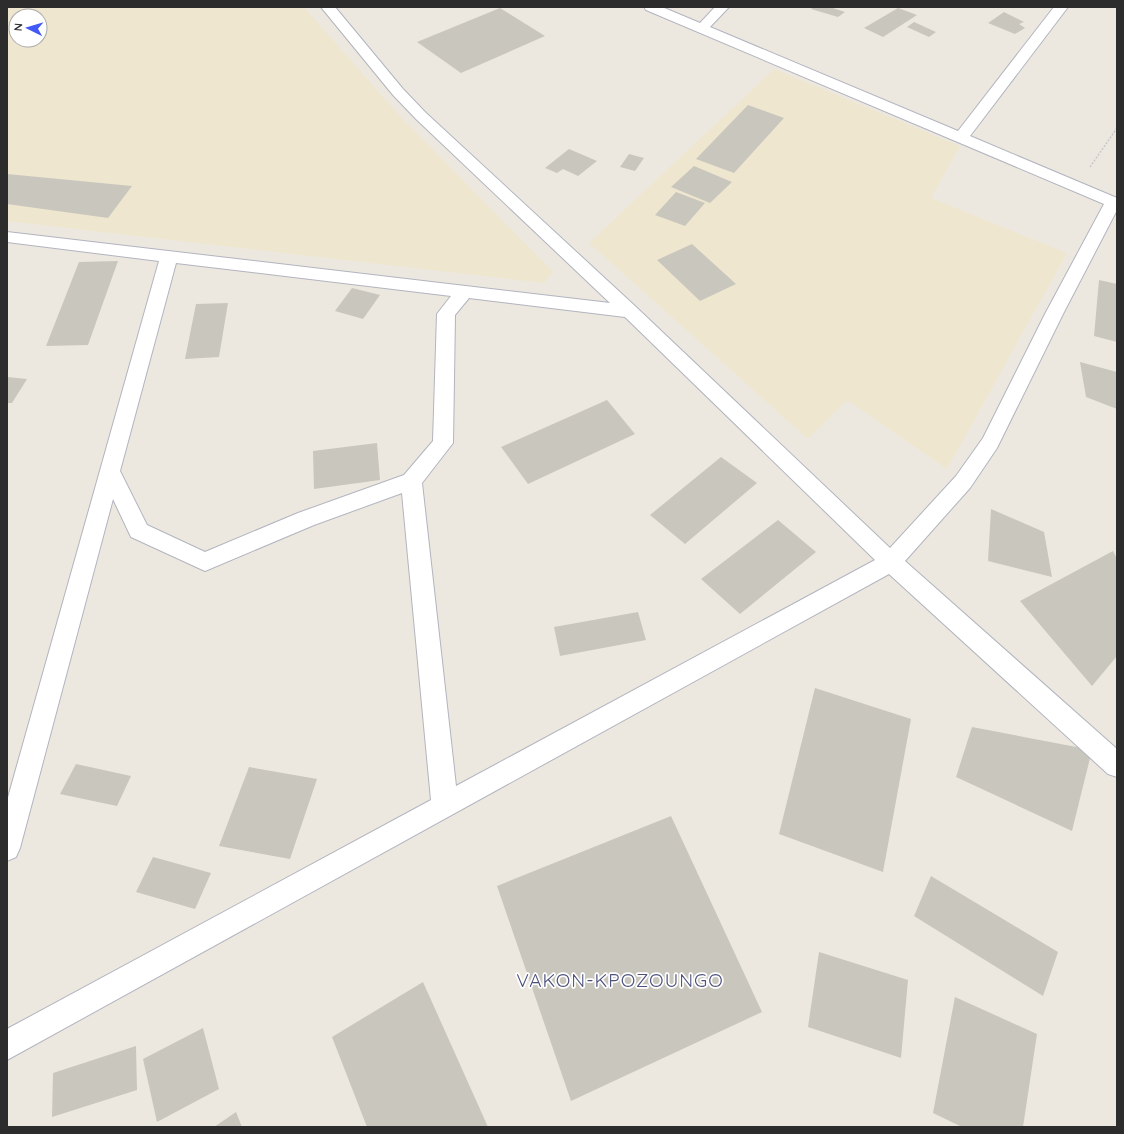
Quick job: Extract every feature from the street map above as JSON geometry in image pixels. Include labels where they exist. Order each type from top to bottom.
[{"type":"street","points":[[328,7],[398,92],[421,116],[630,311],[891,562],[1117,765]]},
{"type":"street","points":[[7,1045],[891,562],[963,482],[990,443],[1054,314],[1115,203],[651,7]]},
{"type":"street","points":[[702,28],[722,7]]},
{"type":"street","points":[[961,138],[1061,7]]},
{"type":"street","points":[[7,237],[630,311]]},
{"type":"street","points":[[7,848],[169,256]]},
{"type":"street","points":[[110,471],[139,531],[205,562],[306,519],[410,481],[443,443],[446,314],[465,291]]},
{"type":"street","points":[[410,481],[445,806]]},
{"type":"path","points":[[1077,187],[1117,128]]},
{"type":"shaded area","points":[[7,7],[304,7],[399,115],[553,272],[544,283],[7,221]]},
{"type":"shaded area","points":[[774,69],[960,146],[931,198],[1067,253],[947,469],[847,400],[808,439],[589,243]]},
{"type":"building","points":[[813,7],[830,7],[845,12],[838,17],[811,9]]},
{"type":"building","points":[[500,8],[545,36],[461,73],[417,42]]},
{"type":"building","points":[[898,8],[917,15],[883,37],[864,28]]},
{"type":"building","points":[[1004,12],[1024,22],[1019,24],[1025,28],[1015,34],[988,23]]},
{"type":"building","points":[[914,22],[936,32],[929,37],[907,27]]},
{"type":"building","points":[[748,105],[784,118],[734,173],[696,159]]},
{"type":"building","points":[[569,149],[597,161],[578,176],[563,169],[557,173],[545,168]]},
{"type":"building","points":[[629,154],[644,158],[635,171],[620,167]]},
{"type":"building","points":[[694,166],[732,182],[710,203],[671,187]]},
{"type":"building","points":[[7,174],[132,186],[108,218],[7,204]]},
{"type":"building","points":[[676,192],[705,203],[685,226],[655,215]]},
{"type":"building","points":[[692,244],[736,284],[700,301],[657,260]]},
{"type":"building","points":[[118,261],[88,345],[46,346],[79,262]]},
{"type":"building","points":[[1099,280],[1117,284],[1117,342],[1094,336]]},
{"type":"building","points":[[352,288],[380,295],[363,319],[335,311]]},
{"type":"building","points":[[228,303],[219,357],[185,359],[196,304]]},
{"type":"building","points":[[1080,362],[1117,372],[1117,409],[1086,397]]},
{"type":"building","points":[[7,377],[27,379],[12,403],[7,403]]},
{"type":"building","points":[[607,400],[635,434],[528,484],[501,447]]},
{"type":"building","points":[[377,443],[380,480],[314,489],[313,451]]},
{"type":"building","points":[[721,457],[757,483],[685,544],[650,515]]},
{"type":"building","points":[[991,509],[1044,532],[1052,577],[988,561]]},
{"type":"building","points":[[778,520],[816,552],[740,614],[701,579]]},
{"type":"building","points":[[1113,551],[1117,559],[1117,656],[1092,686],[1020,601]]},
{"type":"building","points":[[638,612],[646,640],[560,656],[554,627]]},
{"type":"building","points":[[815,688],[911,719],[883,872],[779,834]]},
{"type":"building","points":[[972,727],[1092,750],[1072,831],[956,777]]},
{"type":"building","points":[[76,764],[131,776],[117,806],[60,794]]},
{"type":"building","points":[[249,767],[317,779],[290,859],[219,846]]},
{"type":"building","points":[[671,816],[762,1012],[571,1101],[497,886]]},
{"type":"building","points":[[153,857],[211,873],[195,909],[136,892]]},
{"type":"building","points":[[931,876],[1058,952],[1043,996],[914,916]]},
{"type":"building","points":[[819,952],[908,980],[901,1058],[808,1027]]},
{"type":"building","points":[[423,982],[488,1127],[367,1127],[332,1037]]},
{"type":"building","points":[[955,997],[1037,1034],[1023,1127],[962,1127],[933,1113]]},
{"type":"building","points":[[203,1028],[219,1089],[157,1122],[143,1059]]},
{"type":"building","points":[[136,1046],[137,1090],[52,1117],[53,1073]]},
{"type":"building","points":[[236,1112],[242,1127],[214,1127]]},
{"type":"district","name":"VAKON-KPOZOUNGO","points":[[620,980]]}]
